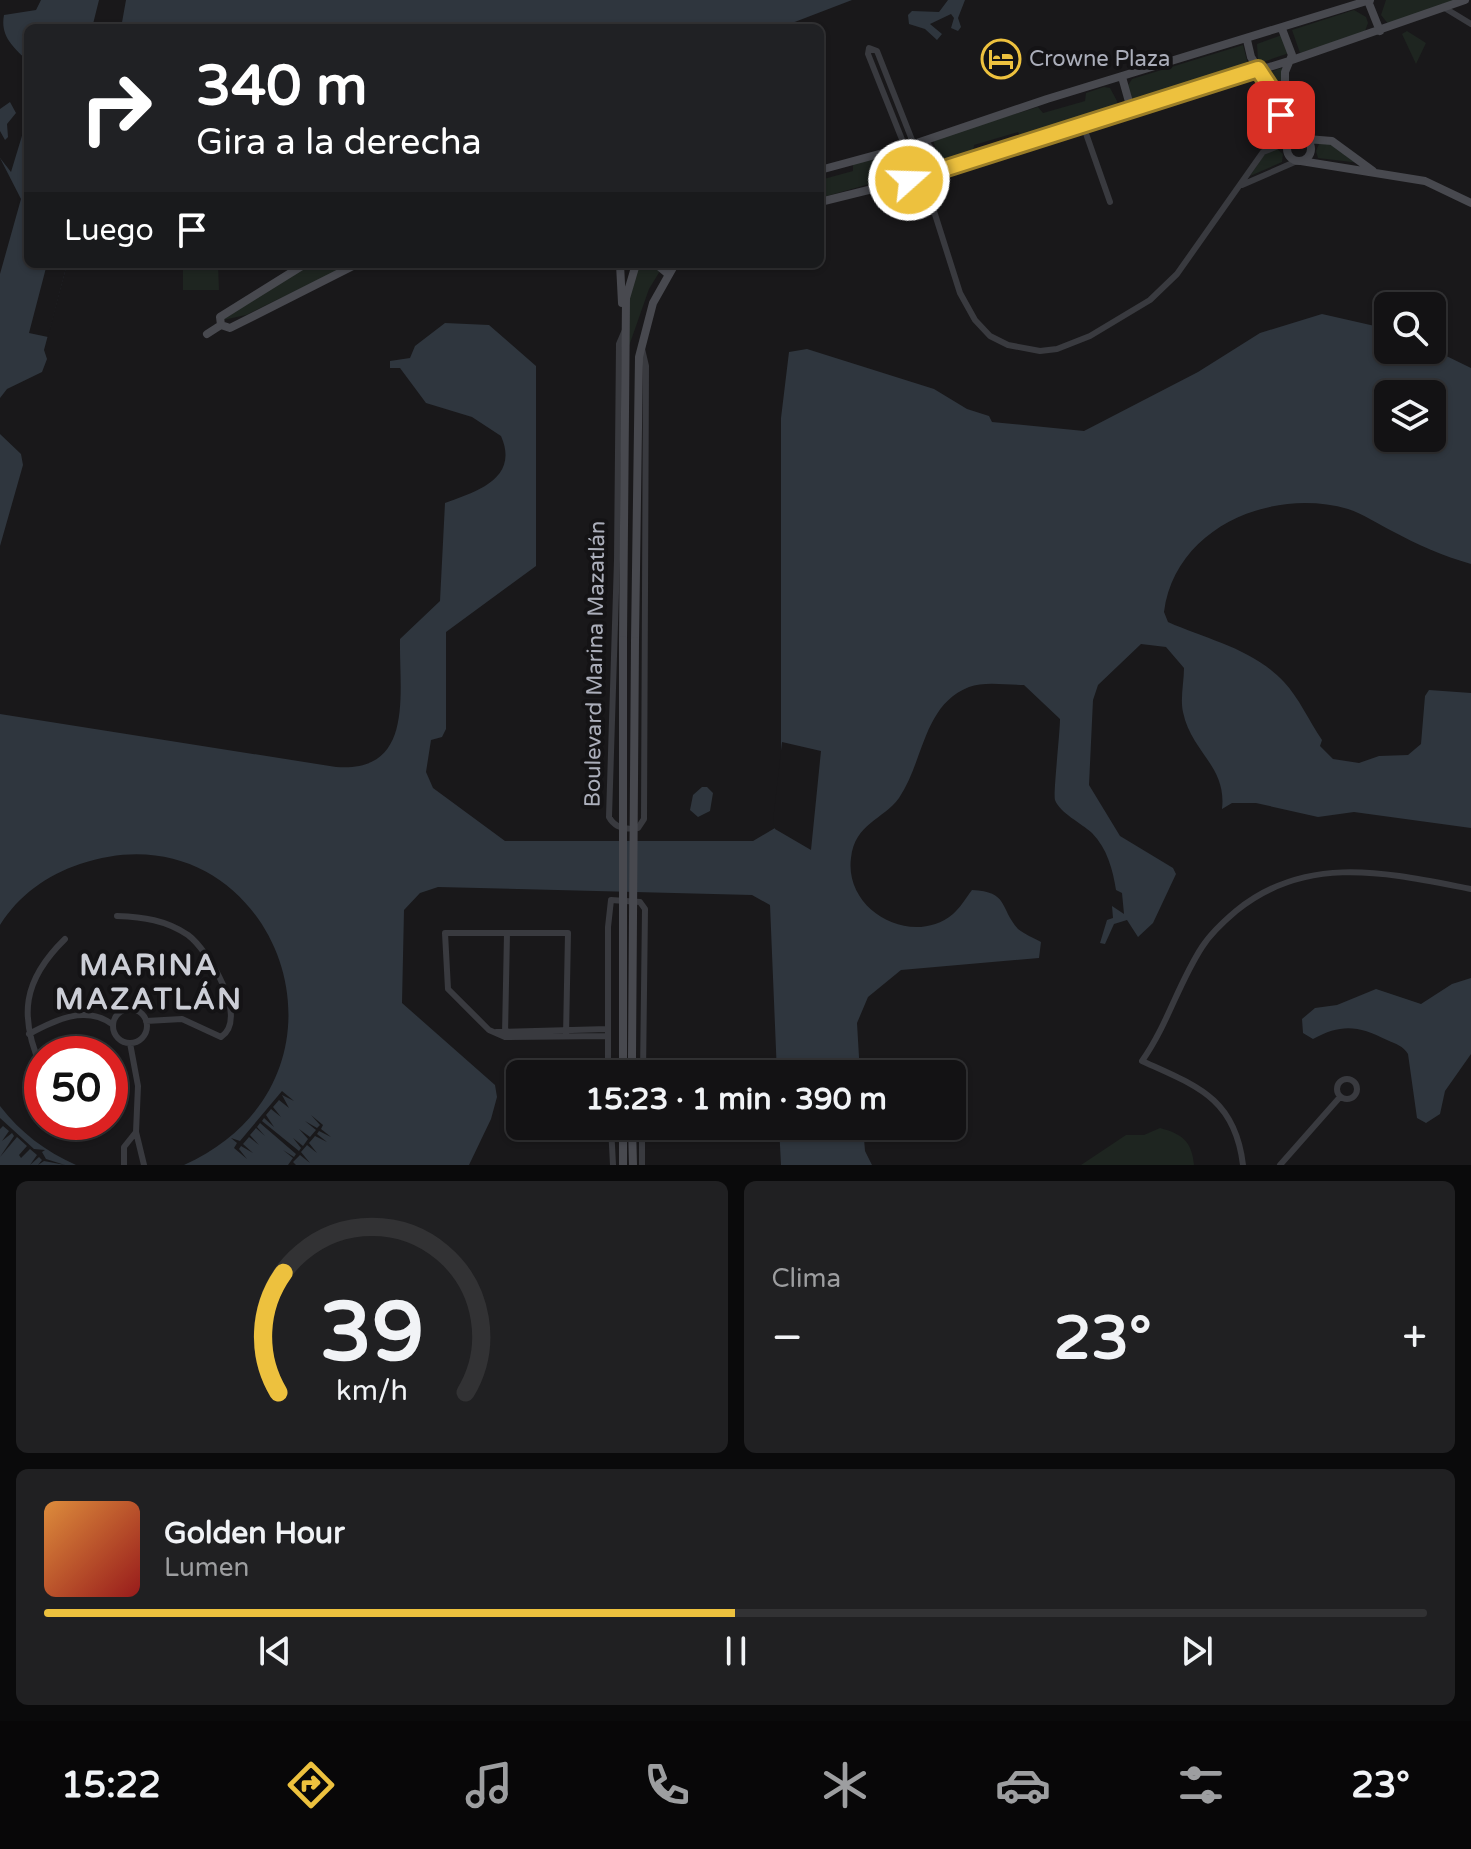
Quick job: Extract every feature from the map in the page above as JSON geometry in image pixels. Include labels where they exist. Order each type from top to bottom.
[{"type":"main road","points":[[824,169],[910,146],[1369,0],[1380,31]]},
{"type":"main road","points":[[824,201],[909,180],[1292,60],[1465,0]]},
{"type":"main road","points":[[1282,29],[1292,60],[1285,72],[1285,89],[1310,154],[1299,161]]},
{"type":"main road","points":[[1247,40],[1258,69],[1272,90],[1289,141],[1288,154],[1299,161],[1425,181],[1471,203]]},
{"type":"main road","points":[[1122,77],[1131,109]]},
{"type":"main road","points":[[1289,141],[1303,138],[1332,141],[1374,171]]},
{"type":"main road","points":[[221,325],[220,317],[299,268]]},
{"type":"main road","points":[[221,325],[230,328],[349,268]]},
{"type":"main road","points":[[620,268],[626,314]]},
{"type":"main road","points":[[628,1060],[620,547],[627,289],[635,268]]},
{"type":"main road","points":[[661,268],[668,274]]},
{"type":"main road","points":[[626,1060],[635,641],[640,545],[640,345],[653,303],[672,268]]},
{"type":"main road","points":[[207,334],[221,325]]},
{"type":"main road","points":[[623,1140],[623,1165]]},
{"type":"main road","points":[[632,1140],[633,1165]]},
{"type":"street","points":[[1443,7],[1471,24]]},
{"type":"street","points":[[869,48],[877,51],[910,146],[868,54],[869,48]]},
{"type":"street","points":[[1083,125],[1110,202]]},
{"type":"street","points":[[933,208],[894,163],[896,154],[910,146],[931,146],[936,170],[933,208],[960,293],[975,320],[990,336],[1008,345],[1040,351],[1057,349],[1090,336],[1150,300],[1177,274],[1263,152],[1289,141]]},
{"type":"street","points":[[1242,185],[1299,161]]},
{"type":"street","name":"Boulevard Marina Mazatlán","points":[[620,547],[609,817],[617,826],[635,828],[644,819],[640,545]]},
{"type":"street","points":[[1243,1165],[1241,1142],[1230,1118],[1208,1092],[1142,1061],[1158,1039],[1185,975],[1204,943],[1254,896],[1303,876],[1341,870],[1378,872],[1471,889]]},
{"type":"street","points":[[608,1060],[608,904],[611,900],[640,902],[645,909],[643,1060]]},
{"type":"street","points":[[117,916],[141,917],[167,924],[190,937],[214,965],[227,996],[228,1026],[224,1036],[182,1019],[146,1021]]},
{"type":"street","points":[[566,1033],[568,933],[445,933],[448,989],[496,1032],[505,1034],[566,1033],[608,1032]]},
{"type":"street","points":[[505,1034],[507,933]]},
{"type":"street","points":[[65,939],[40,967],[28,995],[29,1034],[70,1015],[103,1018],[112,1024],[116,1036],[130,1043],[142,1038],[146,1021]]},
{"type":"street","points":[[112,1024],[119,1013],[127,1009],[140,1013],[146,1021]]},
{"type":"street","points":[[130,1043],[138,1086],[136,1132],[144,1165]]},
{"type":"street","points":[[1280,1165],[1340,1097]]},
{"type":"street","points":[[124,1165],[124,1147],[136,1132]]},
{"type":"street","points":[[612,1140],[613,1165]]},
{"type":"street","points":[[642,1140],[642,1165]]},
{"type":"shaded area","points":[[41,0],[99,0],[93,24],[24,24],[24,57],[6,35],[4,15],[36,10]]},
{"type":"shaded area","points":[[126,0],[852,0],[789,24],[122,24]]},
{"type":"shaded area","points":[[948,0],[965,0],[958,18],[961,27],[958,31],[951,28],[954,18],[951,14],[930,24],[942,34],[937,40],[925,29],[909,24],[908,15],[912,11],[939,12]]},
{"type":"shaded area","points":[[1386,0],[1459,0],[1389,25],[1381,15]]},
{"type":"shaded area","points":[[1354,10],[1366,17],[1368,23],[1364,34],[1300,53],[1292,30]]},
{"type":"shaded area","points":[[1407,31],[1426,43],[1416,64],[1402,34]]},
{"type":"shaded area","points":[[1282,35],[1289,53],[1263,62],[1258,60],[1257,44]]},
{"type":"shaded area","points":[[1243,45],[1249,68],[1141,103],[1129,97],[1127,87],[1132,79]]},
{"type":"shaded area","points":[[1282,68],[1281,86],[1293,130],[1290,130],[1279,89],[1269,72]]},
{"type":"shaded area","points":[[1110,88],[1117,101],[1116,109],[1022,139],[1018,132],[974,145],[973,154],[939,162],[933,139],[1038,107],[1043,113],[1085,101],[1086,93]]},
{"type":"shaded area","points":[[10,102],[16,113],[7,124],[8,137],[5,140],[0,131],[0,109]]},
{"type":"shaded area","points":[[24,129],[24,268],[66,268],[44,350],[47,359],[42,372],[7,389],[0,398],[0,158],[11,172]]},
{"type":"shaded area","points":[[1327,142],[1360,163],[1318,158],[1316,151],[1319,144]]},
{"type":"shaded area","points":[[924,146],[934,159],[930,166],[909,174],[900,171],[897,158]]},
{"type":"shaded area","points":[[1277,149],[1283,154],[1282,162],[1250,176],[1266,152]]},
{"type":"shaded area","points":[[889,154],[887,166],[894,177],[824,197],[824,179],[853,171],[853,164]]},
{"type":"shaded area","points":[[183,268],[218,268],[219,290],[183,290]]},
{"type":"shaded area","points":[[304,268],[343,268],[246,315],[223,320]]},
{"type":"shaded area","points":[[638,268],[656,268],[660,271],[649,289],[629,346],[629,294]]},
{"type":"shaded area","points":[[1322,314],[1374,326],[1374,364],[1446,364],[1446,356],[1471,368],[1471,564],[1421,545],[1348,509],[1319,504],[1289,504],[1232,520],[1207,536],[1187,557],[1172,582],[1164,612],[1168,622],[1229,646],[1271,670],[1294,695],[1322,740],[1320,746],[1333,759],[1359,763],[1379,756],[1408,755],[1421,744],[1425,696],[1429,690],[1471,693],[1471,828],[1354,812],[1318,817],[1256,803],[1232,803],[1222,809],[1219,781],[1193,738],[1183,712],[1184,668],[1166,647],[1141,644],[1098,685],[1093,700],[1089,785],[1120,836],[1173,868],[1176,874],[1153,923],[1138,937],[1127,920],[1114,924],[1105,944],[1100,943],[1107,920],[1113,918],[1112,906],[1124,914],[1122,893],[1116,890],[1102,845],[1055,800],[1060,719],[1024,685],[969,687],[954,695],[942,707],[933,720],[899,798],[858,837],[851,858],[852,877],[858,894],[869,908],[884,919],[901,925],[919,927],[937,924],[956,912],[972,890],[992,894],[1002,902],[1018,929],[1041,942],[1039,958],[901,970],[868,997],[857,1023],[859,1060],[776,1060],[770,905],[752,895],[438,887],[420,893],[404,910],[402,1003],[495,1085],[497,1097],[491,1119],[469,1165],[184,1165],[244,1124],[278,1071],[288,1013],[278,956],[249,907],[205,871],[147,855],[80,864],[35,887],[16,904],[0,925],[0,714],[336,767],[361,765],[379,757],[391,744],[400,705],[400,639],[440,601],[445,503],[491,482],[504,463],[501,436],[472,417],[426,403],[400,368],[390,368],[390,361],[410,358],[415,346],[445,323],[489,325],[536,366],[536,566],[446,632],[446,729],[442,737],[431,740],[426,772],[433,788],[505,841],[753,841],[775,828],[781,807],[781,418],[789,352],[807,349],[934,389],[967,409],[989,416],[992,422],[1084,431],[1198,372],[1260,333]]},
{"type":"shaded area","points":[[0,434],[21,454],[23,465],[0,546]]},
{"type":"shaded area","points":[[702,787],[713,793],[710,811],[698,817],[690,810],[693,795]]},
{"type":"shaded area","points":[[1471,978],[1471,1054],[1445,1091],[1440,1114],[1426,1123],[1417,1118],[1408,1054],[1402,1047],[1359,1029],[1333,1030],[1313,1039],[1303,1033],[1302,1019],[1315,1008],[1337,1005],[1376,989],[1421,1004],[1452,984]]},
{"type":"shaded area","points":[[0,1106],[24,1132],[24,1140],[34,1140],[76,1165],[0,1165]]},
{"type":"shaded area","points":[[1160,1128],[1174,1133],[1188,1144],[1194,1165],[1081,1165],[1126,1135],[1144,1135]]},
{"type":"shaded area","points":[[780,1140],[864,1140],[865,1151],[872,1165],[781,1165]]},
{"type":"pier","points":[[0,158],[21,199],[0,274]]},
{"type":"pier","points":[[46,268],[66,268],[48,337],[29,333]]},
{"type":"pier","points":[[782,742],[821,751],[811,850],[775,829],[773,821]]},
{"type":"pier","points":[[282,1091],[294,1101],[282,1095],[289,1108],[279,1100],[273,1107],[281,1117],[271,1109],[266,1115],[274,1127],[264,1118],[262,1121],[299,1151],[301,1148],[293,1138],[303,1146],[308,1139],[299,1129],[310,1137],[316,1130],[305,1121],[317,1128],[320,1125],[311,1115],[323,1125],[321,1129],[331,1137],[319,1131],[317,1134],[327,1142],[315,1136],[309,1143],[317,1153],[307,1145],[301,1152],[310,1163],[300,1155],[293,1162],[296,1165],[288,1165],[293,1158],[283,1150],[294,1157],[296,1154],[260,1123],[257,1127],[265,1136],[256,1128],[250,1135],[259,1145],[249,1137],[243,1144],[253,1153],[241,1146],[239,1149],[247,1159],[234,1148],[237,1143],[231,1138],[240,1141]]},
{"type":"pier","points":[[0,1118],[34,1149],[45,1150],[42,1152],[46,1159],[65,1165],[44,1161],[38,1165],[42,1160],[39,1157],[30,1165],[37,1155],[30,1149],[21,1158],[19,1155],[27,1146],[17,1137],[0,1157],[14,1136],[12,1133],[2,1141],[9,1131],[3,1126],[0,1129]]},
{"type":"place","name":"Crowne Plaza","points":[[1001,59]]},
{"type":"district","name":"MARINA MAZATLÁN","points":[[149,982]]},
{"type":"route","points":[[909,180],[1258,69],[1272,90],[1281,115]]}]
